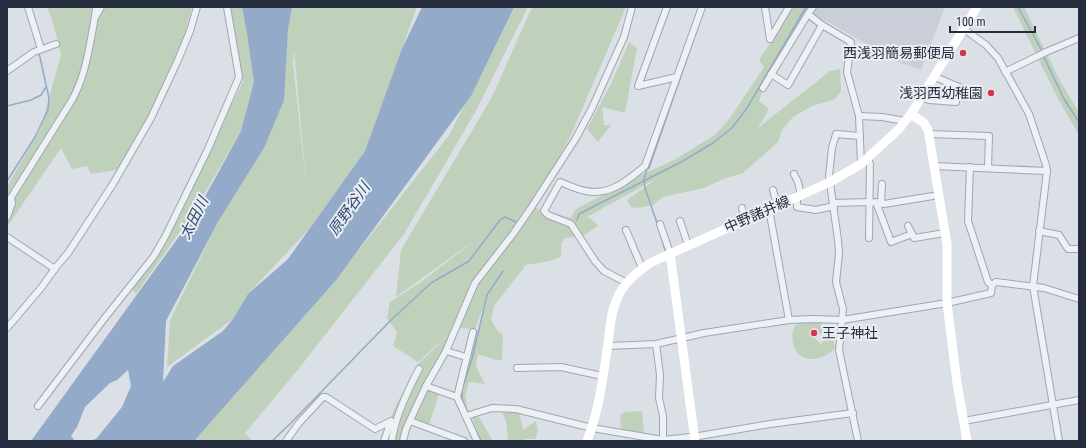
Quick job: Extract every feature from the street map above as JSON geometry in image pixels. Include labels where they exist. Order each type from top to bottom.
[{"type":"main road","name":"中野諸井線","points":[[587,441],[592,428],[608,346],[612,313],[617,298],[627,283],[642,268],[670,253],[830,182],[865,161],[898,130],[908,117],[935,77],[977,7]]},
{"type":"main road","points":[[908,117],[924,123],[926,126],[934,166],[948,253],[947,303],[957,383],[967,441]]},
{"type":"main road","points":[[670,253],[694,439]]},
{"type":"street","points":[[28,7],[41,49]]},
{"type":"street","points":[[7,204],[80,86],[95,18],[96,7]]},
{"type":"street","points":[[95,18],[101,7]]},
{"type":"street","points":[[7,328],[68,253],[96,211],[151,118],[178,60],[190,31],[197,7]]},
{"type":"street","points":[[38,406],[154,256],[170,228],[208,150],[238,77],[227,7]]},
{"type":"street","points":[[403,441],[406,429],[426,386],[446,351],[475,283],[513,234],[535,202],[576,138],[592,108],[624,37],[632,7]]},
{"type":"street","points":[[667,7],[638,86],[677,77]]},
{"type":"street","points":[[627,283],[604,271],[595,261],[571,224],[548,215],[544,210],[560,182],[586,192],[604,192],[624,183],[645,166],[702,7]]},
{"type":"street","points":[[765,7],[770,39],[789,7]]},
{"type":"street","points":[[763,88],[770,74],[813,7]]},
{"type":"street","points":[[808,14],[822,25],[851,42],[847,72],[859,116],[860,136],[865,161],[870,164],[876,202],[891,242],[912,234]]},
{"type":"street","points":[[770,74],[788,85],[822,25]]},
{"type":"street","points":[[964,29],[986,45],[998,58],[1032,121],[1047,171],[1033,286],[1059,441]]},
{"type":"street","points":[[1005,72],[1039,55],[1079,38]]},
{"type":"street","points":[[7,71],[34,52],[56,44]]},
{"type":"street","points":[[935,77],[964,89]]},
{"type":"street","points":[[922,97],[929,100],[956,102]]},
{"type":"street","points":[[859,116],[908,117]]},
{"type":"street","points":[[858,441],[839,350],[843,308],[836,282],[839,254],[834,204],[829,176],[832,148],[836,134],[860,136]]},
{"type":"street","points":[[928,134],[989,136],[988,168]]},
{"type":"street","points":[[934,166],[1047,171]]},
{"type":"street","points":[[970,167],[968,221],[988,282],[992,285]]},
{"type":"street","points":[[794,174],[799,196],[798,207],[816,210],[834,204],[876,202],[892,203],[938,195]]},
{"type":"street","points":[[869,238],[876,202],[882,184]]},
{"type":"street","points":[[772,190],[773,207],[789,320]]},
{"type":"street","points":[[7,217],[12,203],[10,198]]},
{"type":"street","points":[[742,208],[745,219]]},
{"type":"street","points":[[680,221],[688,245]]},
{"type":"street","points":[[660,224],[670,253]]},
{"type":"street","points":[[908,226],[914,238],[945,233]]},
{"type":"street","points":[[626,230],[642,268]]},
{"type":"street","points":[[1039,231],[1059,235],[1068,249],[1079,249]]},
{"type":"street","points":[[7,237],[55,269]]},
{"type":"street","points":[[992,285],[996,282],[1033,286],[1079,299]]},
{"type":"street","points":[[608,346],[656,344],[680,338],[789,320],[842,320],[947,303],[991,293],[992,285]]},
{"type":"street","points":[[457,397],[472,332]]},
{"type":"street","points":[[656,344],[660,375],[659,398],[663,416],[663,440]]},
{"type":"street","points":[[446,351],[466,357]]},
{"type":"street","points":[[517,368],[561,367],[602,376]]},
{"type":"street","points":[[392,441],[399,414],[419,369]]},
{"type":"street","points":[[426,386],[457,397],[467,415],[477,441]]},
{"type":"street","points":[[286,441],[310,411],[323,397],[326,397],[375,429],[391,421],[384,441]]},
{"type":"street","points":[[964,421],[1079,400]]},
{"type":"street","points":[[467,415],[492,408],[508,408],[592,428],[663,440],[694,439],[770,424],[853,413]]},
{"type":"street","points":[[410,421],[464,441]]},
{"type":"shaded area","points":[[816,7],[945,7],[921,70],[898,62],[812,13]]},
{"type":"green space","points":[[47,7],[99,7],[99,11],[101,7],[192,7],[183,40],[165,88],[122,169],[91,174],[87,166],[72,169],[61,148],[7,227],[7,186],[40,130],[61,55],[54,26]]},
{"type":"green space","points":[[229,7],[242,7],[255,82],[241,131],[193,213],[136,294],[132,289],[158,248],[243,82]]},
{"type":"green space","points":[[291,7],[417,7],[365,151],[310,228],[248,294],[233,319],[167,367],[170,320],[218,222],[264,148]],"holes":[[[294,50],[307,193],[293,63]]]},
{"type":"green space","points":[[512,7],[528,7],[477,109],[404,234],[300,367],[245,433],[252,441],[193,441],[341,273],[450,134]]},
{"type":"green space","points":[[532,7],[626,7],[570,137],[532,207],[571,218],[576,209],[637,177],[676,159],[716,134],[730,118],[764,67],[759,60],[791,7],[811,7],[765,84],[759,101],[769,109],[758,128],[830,71],[840,69],[841,91],[835,99],[812,106],[793,117],[782,130],[778,142],[743,173],[721,180],[704,188],[663,197],[653,205],[638,208],[631,207],[627,200],[659,177],[587,217],[594,221],[598,226],[583,236],[565,238],[561,244],[561,257],[550,261],[526,265],[494,306],[491,320],[498,331],[503,335],[502,360],[496,360],[478,354],[476,366],[485,384],[469,382],[465,396],[469,415],[462,416],[455,403],[466,357],[480,326],[488,294],[475,329],[456,328],[418,362],[393,346],[397,333],[387,318],[390,302],[421,282],[468,246],[475,237],[467,246],[396,297],[401,250],[492,97]]},
{"type":"green space","points":[[1013,7],[1024,7],[1058,77],[1079,113],[1079,135],[1057,97]]},
{"type":"green space","points":[[629,42],[637,48],[625,113],[602,107],[604,125],[611,125],[598,142],[587,129],[612,82]]},
{"type":"green space","points":[[809,319],[821,323],[823,332],[814,338],[821,344],[828,337],[827,329],[833,336],[835,348],[828,354],[814,359],[805,358],[798,353],[795,349],[792,336],[797,324]]},
{"type":"green space","points":[[454,330],[403,441],[384,441],[394,409],[418,364]]},
{"type":"green space","points":[[427,390],[439,394],[429,425],[414,419]]},
{"type":"green space","points":[[501,410],[519,412],[523,430],[536,421],[538,431],[535,439],[525,439],[525,441],[508,441],[506,421]]},
{"type":"green space","points":[[642,411],[644,434],[621,429],[620,415],[625,412]]},
{"type":"green space","points":[[472,417],[479,417],[493,441],[481,441]]},
{"type":"water","points":[[242,7],[292,7],[288,29],[284,100],[264,148],[218,222],[166,321],[163,382],[173,366],[223,331],[233,319],[248,294],[288,259],[365,151],[401,51],[422,7],[514,7],[471,96],[337,279],[194,441],[88,441],[96,439],[122,407],[131,386],[128,370],[117,380],[110,383],[85,407],[77,427],[71,436],[75,441],[31,441],[196,213],[241,131],[254,82]]},
{"type":"waterway","points":[[577,220],[579,214],[681,162],[713,143],[732,128],[747,108],[806,7]]},
{"type":"waterway","points":[[1018,7],[1042,51]]},
{"type":"waterway","points":[[658,226],[645,188],[644,180],[701,18]]},
{"type":"waterway","points":[[7,181],[35,137],[48,110],[49,98],[39,53]]},
{"type":"waterway","points":[[1043,55],[1064,99],[1079,122]]},
{"type":"waterway","points":[[7,106],[31,100],[41,95],[46,87]]},
{"type":"waterway","points":[[272,441],[390,321],[431,283],[469,261],[500,220],[505,217],[516,222]]},
{"type":"waterway","points":[[660,233],[665,250]]},
{"type":"waterway","points":[[467,412],[462,399],[462,389],[472,359],[487,295],[503,271]]},
{"type":"waterway","points":[[473,425],[481,441]]},
{"type":"place","name":"西浅羽簡易郵便局","points":[[963,53]]},
{"type":"place","name":"浅羽西幼稚園","points":[[991,93]]},
{"type":"place","name":"王子神社","points":[[814,333]]},
{"type":"water label","name":"原野谷川","points":[[349,209]]},
{"type":"water label","name":"太田川","points":[[194,218]]}]
